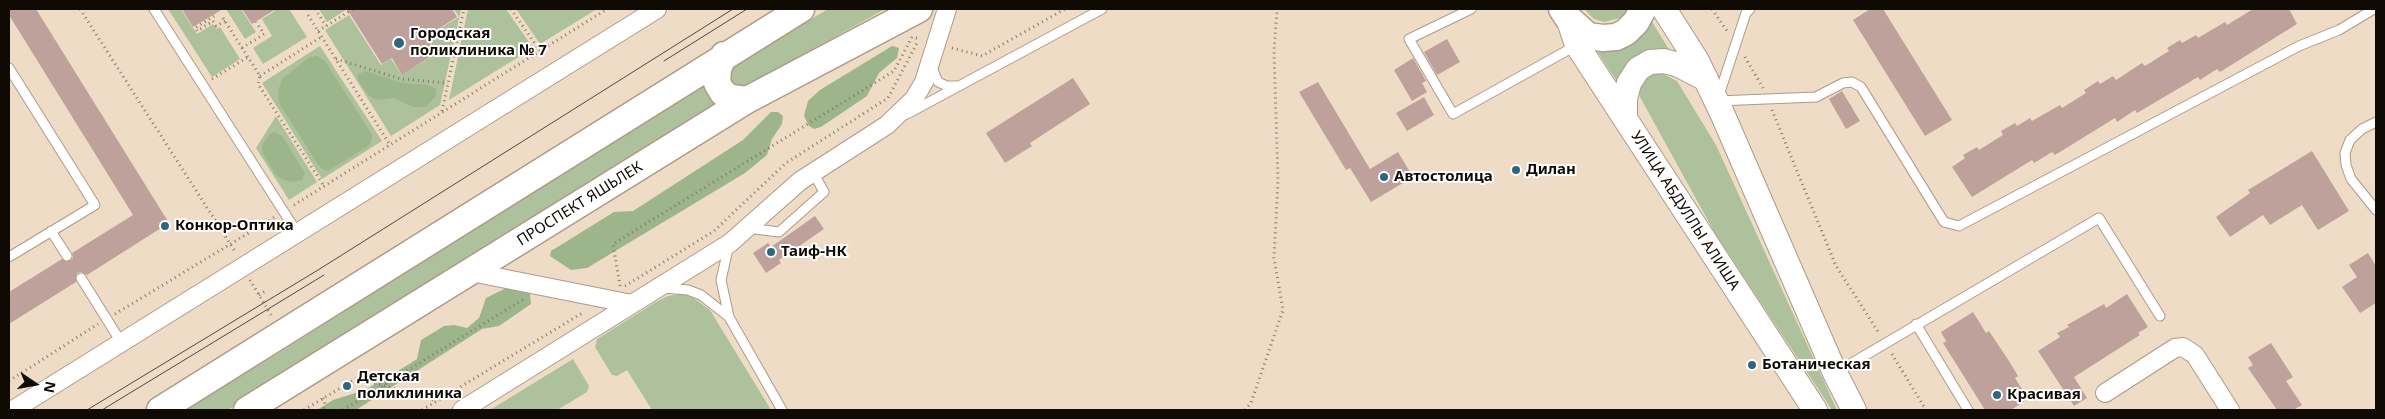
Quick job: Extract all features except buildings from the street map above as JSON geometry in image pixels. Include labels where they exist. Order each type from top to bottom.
[{"type":"main road","points":[[160,410],[724,55],[801,9]]},
{"type":"main road","name":"ПРОСПЕКТ ЯШЬЛЕК","points":[[247,410],[747,100],[919,9]]},
{"type":"main road","points":[[1565,14],[1588,36],[1603,38],[1616,37],[1626,32],[1636,22],[1642,9]]},
{"type":"main road","points":[[1664,9],[1717,101],[1835,373],[1854,410]]},
{"type":"main road","name":"УЛИЦА АБДУЛЛЫ АЛИША","points":[[1565,14],[1577,45],[1815,410]]},
{"type":"main road","points":[[724,55],[718,69],[717,84],[723,93],[731,98],[747,100]]},
{"type":"main road","points":[[1625,116],[1625,99],[1629,83],[1638,69],[1650,62],[1664,61],[1679,65],[1706,80]]},
{"type":"street","points":[[13,410],[121,342],[243,269],[655,9]]},
{"type":"street","points":[[462,410],[659,289],[730,242],[800,181],[887,125],[914,99],[924,82],[930,61],[928,41],[947,9]]},
{"type":"street","points":[[471,272],[632,304]]},
{"type":"street","points":[[2105,392],[2176,348],[2183,347],[2195,354],[2230,410]]},
{"type":"lane","points":[[154,9],[298,234]]},
{"type":"lane","points":[[887,125],[1102,9]]},
{"type":"lane","points":[[1471,9],[1409,39],[1453,114],[1577,45]]},
{"type":"lane","points":[[1750,9],[1746,13],[1717,101],[1816,96],[1843,83],[1852,82],[1861,87],[1944,222],[1959,226],[2299,46],[2339,30],[2374,9]]},
{"type":"lane","points":[[930,61],[933,75],[938,82],[947,86],[958,86]]},
{"type":"lane","points":[[9,68],[95,205],[9,257]]},
{"type":"lane","points":[[2376,122],[2362,129],[2350,140],[2345,153],[2346,165],[2351,178],[2376,210]]},
{"type":"lane","points":[[747,228],[779,232],[824,192],[813,172]]},
{"type":"lane","points":[[1835,373],[2099,218],[2160,316]]},
{"type":"lane","points":[[51,231],[67,256]]},
{"type":"lane","points":[[730,242],[723,264],[721,280],[729,317],[782,410]]},
{"type":"lane","points":[[81,278],[121,342]]},
{"type":"lane","points":[[659,289],[673,287],[701,295],[729,317]]},
{"type":"lane","points":[[1916,324],[1968,410]]},
{"type":"path","points":[[80,9],[232,244],[243,269],[275,321]]},
{"type":"path","points":[[315,9],[326,26]]},
{"type":"path","points":[[318,31],[353,9]]},
{"type":"path","points":[[442,112],[464,9]]},
{"type":"path","points":[[511,9],[540,51]]},
{"type":"path","points":[[288,209],[607,9]]},
{"type":"path","points":[[928,41],[888,98],[786,163],[714,231],[620,289],[613,244],[894,71],[912,37],[928,41],[982,56],[1065,9]]},
{"type":"path","points":[[1245,410],[1251,403],[1283,310],[1274,258],[1278,180],[1274,51],[1277,9]]},
{"type":"path","points":[[1712,9],[1756,74],[1836,266],[1926,410]]},
{"type":"path","points":[[308,15],[390,145]]},
{"type":"path","points":[[214,16],[196,28],[197,31],[213,21],[216,26],[224,20],[260,76]]},
{"type":"path","points":[[242,48],[264,34],[256,22]]},
{"type":"path","points":[[322,37],[260,76],[258,84],[324,186]]},
{"type":"path","points":[[203,85],[248,57]]},
{"type":"path","points":[[335,59],[401,79],[448,83]]},
{"type":"path","points":[[112,316],[277,216]]},
{"type":"path","points":[[259,295],[268,290]]},
{"type":"path","points":[[343,410],[527,297]]},
{"type":"path","points":[[422,410],[586,310],[576,308]]},
{"type":"path","points":[[9,381],[101,323]]},
{"type":"path","points":[[304,410],[356,378],[437,401]]},
{"type":"path","points":[[323,398],[326,402],[324,410]]},
{"type":"green space","points":[[168,9],[181,9],[197,34],[213,24],[216,29],[220,27],[240,59],[212,77]]},
{"type":"green space","points":[[226,9],[241,9],[256,32],[245,39]]},
{"type":"green space","points":[[274,9],[289,9],[307,37],[263,64],[253,48],[272,36],[262,19],[275,11]]},
{"type":"green space","points":[[319,9],[347,9],[327,22]]},
{"type":"green space","points":[[454,9],[461,9],[440,105],[391,136],[325,30],[349,15],[381,65],[391,59],[402,75],[437,53],[422,29],[431,23],[436,31],[459,17]]},
{"type":"green space","points":[[468,9],[506,9],[533,48],[449,100]]},
{"type":"green space","points":[[516,9],[597,9],[540,44]]},
{"type":"green space","points":[[828,9],[885,9],[740,90],[728,87],[729,68]]},
{"type":"green space","points":[[1584,9],[1629,9],[1620,18],[1604,22],[1594,19]]},
{"type":"green space","points":[[1649,17],[1670,51],[1618,83],[1595,48]]},
{"type":"green space","points":[[320,46],[382,141],[322,179],[262,83]]},
{"type":"green space","points":[[892,46],[899,48],[897,58],[879,73],[867,96],[821,127],[814,129],[809,126],[804,116],[808,101],[820,90]]},
{"type":"green space","points":[[317,56],[325,61],[372,135],[371,142],[367,147],[328,171],[322,169],[317,163],[279,103],[278,91],[282,79],[310,57]]},
{"type":"green space","points":[[365,71],[402,83],[428,85],[436,89],[436,96],[426,107],[414,107],[393,98],[378,100],[369,96],[358,80],[357,75]]},
{"type":"green space","points":[[1659,72],[1677,81],[1716,145],[1837,410],[1832,410],[1716,235],[1640,97],[1638,89],[1642,81],[1650,74]]},
{"type":"green space","points":[[707,79],[722,104],[228,410],[185,410],[290,346]]},
{"type":"green space","points":[[771,112],[778,112],[783,116],[782,124],[772,139],[767,155],[745,173],[587,268],[571,270],[550,256],[551,251],[614,212],[633,211],[743,140]]},
{"type":"green space","points":[[276,116],[317,182],[289,200],[256,148]]},
{"type":"green space","points":[[275,132],[282,136],[305,173],[302,180],[293,182],[284,180],[275,174],[263,153],[262,145],[270,134]]},
{"type":"green space","points":[[506,288],[523,289],[530,294],[531,304],[499,326],[482,329],[356,410],[317,410],[333,400],[365,390],[387,377],[391,371],[398,371],[417,359],[421,340],[444,326],[454,325],[467,328],[479,318],[486,298]]},
{"type":"green space","points":[[680,294],[691,296],[710,310],[771,410],[652,410],[627,370],[617,376],[612,375],[595,347],[597,339],[656,302],[668,296]]},
{"type":"green space","points":[[573,359],[589,386],[587,392],[557,410],[490,410]]},
{"type":"tram line","points":[[87,410],[318,270],[733,9]]},
{"type":"tram line","points":[[664,61],[747,9]]},
{"type":"tram line","points":[[102,410],[324,275]]},
{"type":"place","name":"Городская поликлиника № 7","points":[[399,43]]},
{"type":"place","name":"Дилан","points":[[1516,170]]},
{"type":"place","name":"Автостолица","points":[[1384,177]]},
{"type":"place","name":"Конкор-Оптика","points":[[165,226]]},
{"type":"place","name":"Таиф-НК","points":[[771,252]]},
{"type":"place","name":"Ботаническая","points":[[1752,365]]},
{"type":"place","name":"Детская поликлиника","points":[[347,386]]},
{"type":"place","name":"Красивая","points":[[1997,395]]}]
